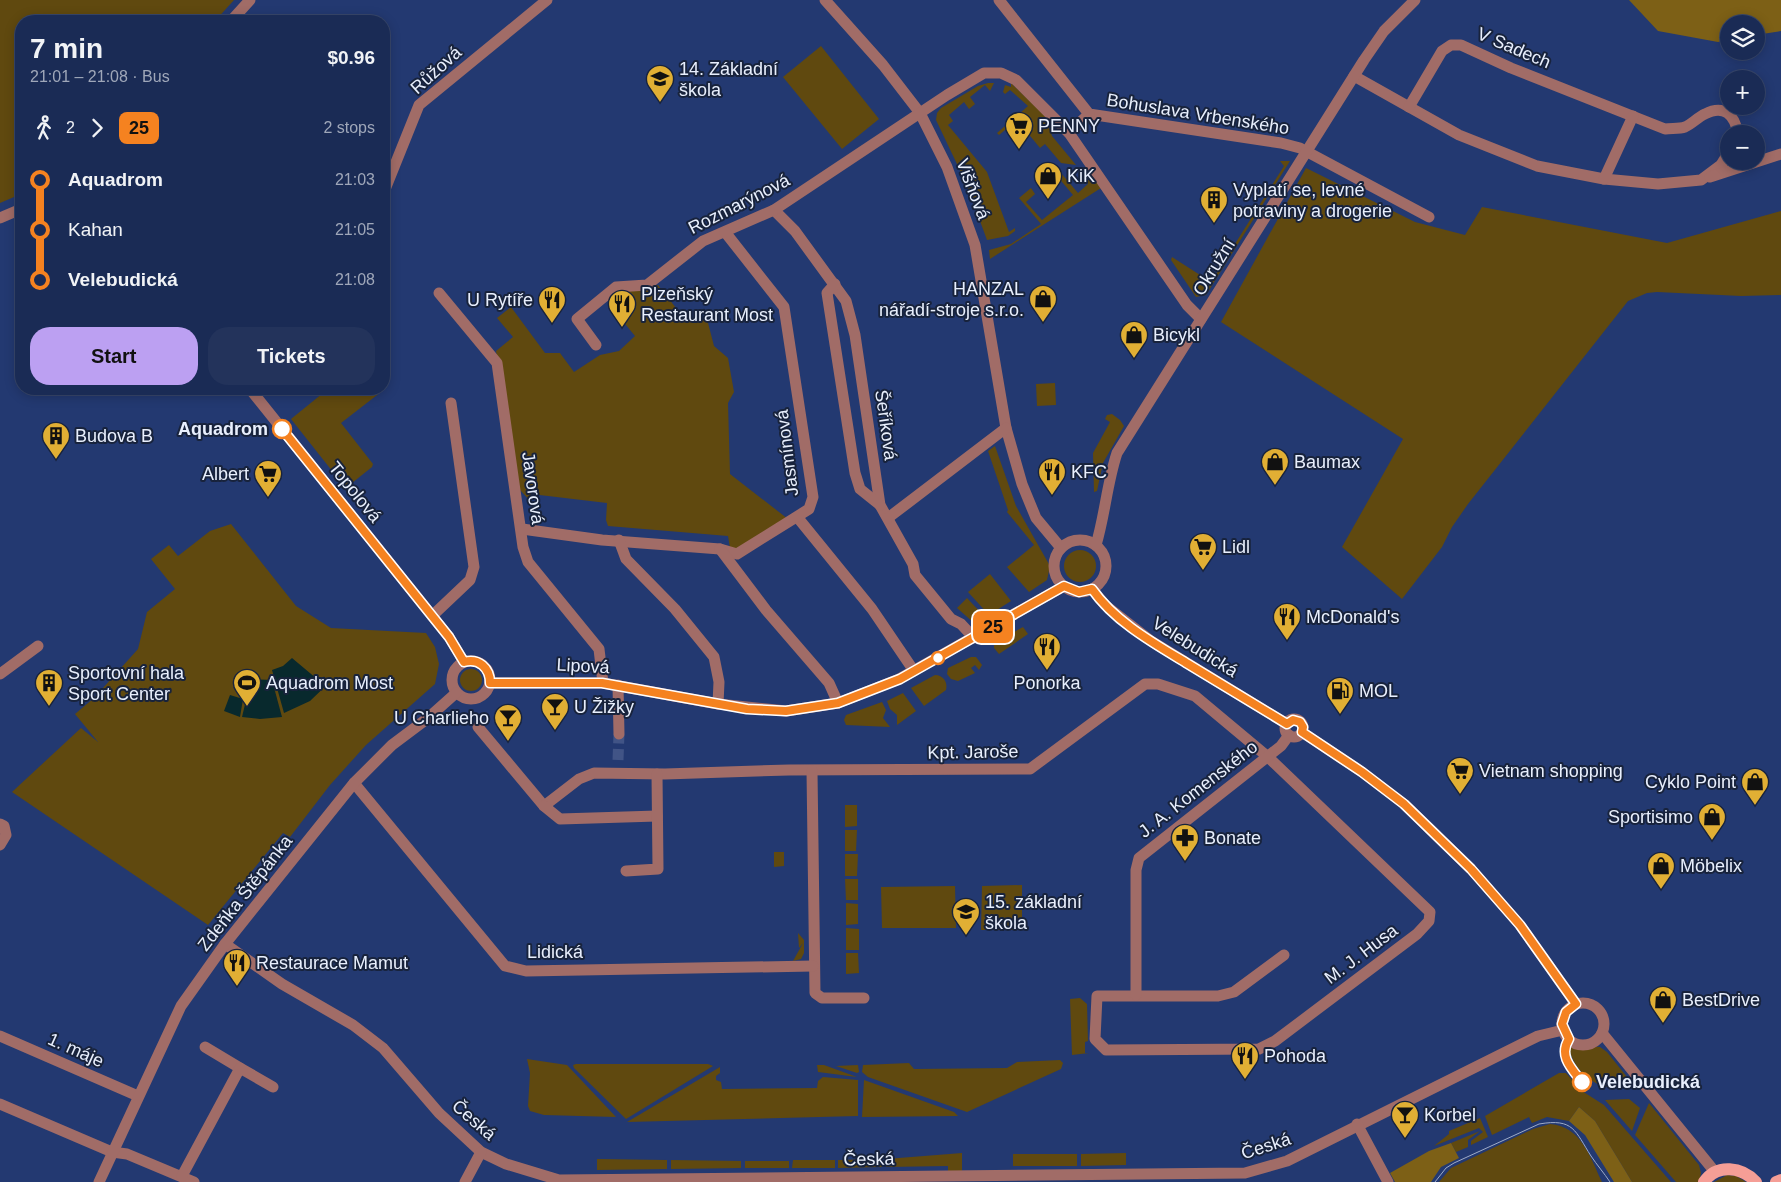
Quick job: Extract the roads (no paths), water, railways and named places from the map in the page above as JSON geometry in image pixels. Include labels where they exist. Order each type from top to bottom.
[{"type":"main road","points":[[1704,1182],[1715,1172],[1724,1170],[1740,1170],[1756,1182]]},
{"type":"main road","points":[[1776,1182],[1781,1180]]},
{"type":"street","points":[[236,15],[250,0]]},
{"type":"street","name":"Růžová","points":[[390,178],[420,105],[547,0]]},
{"type":"street","name":"Višňová","points":[[824,0],[884,65],[920,113],[947,167],[975,245],[1006,428],[1022,484],[1036,518],[1061,548]]},
{"type":"street","name":"Bohuslava Vrbenského","points":[[999,0],[1089,114],[1281,143],[1307,152],[1429,217]]},
{"type":"street","name":"Okružní","points":[[1096,546],[1105,517],[1108,484],[1117,453],[1354,76],[1384,31],[1415,0]]},
{"type":"street","name":"V Sadech","points":[[1409,107],[1442,50],[1451,44],[1461,45],[1511,68],[1664,128],[1685,127],[1705,114],[1717,110],[1727,113],[1735,120],[1736,125]]},
{"type":"street","name":"Rozmarýnová","points":[[596,345],[577,319],[616,287],[647,285],[703,240],[774,210],[984,73],[1001,73],[1016,80],[1069,133],[1187,305],[1202,319]]},
{"type":"street","points":[[1354,76],[1459,135],[1537,166],[1604,179],[1658,184],[1701,180],[1781,154]]},
{"type":"street","points":[[1069,133],[1089,114]]},
{"type":"street","points":[[1604,179],[1633,116]]},
{"type":"street","points":[[1701,180],[1720,166]]},
{"type":"street","name":"Šeříková","points":[[774,210],[795,231],[846,301],[855,335],[880,505],[913,564],[915,575],[951,619],[961,624],[974,638]]},
{"type":"street","points":[[0,218],[15,212]]},
{"type":"street","name":"Jasmínová","points":[[522,529],[720,549],[737,554],[798,518],[809,509],[813,497],[784,307],[725,232]]},
{"type":"street","points":[[835,284],[827,293],[855,473],[860,489],[880,505]]},
{"type":"street","name":"Javorová","points":[[439,293],[497,363],[528,562],[599,649],[602,683]]},
{"type":"street","name":"Topolová","points":[[255,395],[449,637],[464,662]]},
{"type":"street","points":[[432,616],[470,580],[474,567],[451,403]]},
{"type":"street","points":[[888,518],[1006,428]]},
{"type":"street","points":[[798,518],[900,646],[914,671]]},
{"type":"street","points":[[619,540],[626,558],[680,614],[714,657],[719,682],[718,704]]},
{"type":"street","points":[[1074,540],[1090,542],[1096,546],[1102,551],[1106,566],[1100,582],[1092,589],[1079,592],[1064,586],[1055,572],[1054,563],[1061,548],[1074,540]]},
{"type":"street","points":[[720,549],[766,610],[829,684],[838,703]]},
{"type":"street","name":"Lipová","points":[[490,683],[602,683],[718,704],[786,711],[838,703],[862,695],[914,671],[1064,586]]},
{"type":"street","name":"Velebudická","points":[[1092,589],[1105,605],[1151,641],[1288,730]]},
{"type":"street","points":[[0,674],[38,646]]},
{"type":"street","points":[[473,661],[481,664],[489,674],[490,683],[487,691],[476,699],[467,700],[456,692],[452,677],[457,667],[464,662],[473,661]]},
{"type":"street","name":"Kpt. Jaroše","points":[[544,806],[579,779],[618,766],[657,774],[1030,769],[1145,684],[1158,684],[1195,696],[1268,757]]},
{"type":"street","points":[[618,685],[619,734]]},
{"type":"street","name":"Zdeňka Štěpánka","points":[[99,1182],[181,1006],[225,944],[354,783],[392,745],[428,718],[456,692]]},
{"type":"street","points":[[478,727],[544,806],[560,819],[657,816]]},
{"type":"street","points":[[1288,730],[1296,737],[1302,732],[1362,772],[1404,804],[1451,849],[1520,925],[1576,1004]]},
{"type":"street","name":"J. A. Komenského","points":[[1136,995],[1136,870],[1139,858],[1281,746],[1288,730]]},
{"type":"street","name":"M. J. Husa","points":[[1136,995],[1097,996],[1095,1039],[1106,1050],[1260,1049],[1274,1041],[1417,934],[1429,921],[1430,912],[1268,757]]},
{"type":"street","points":[[812,771],[813,966],[815,993],[822,998],[864,998]]},
{"type":"street","points":[[626,871],[658,869],[657,774]]},
{"type":"street","name":"Lidická","points":[[354,783],[505,966],[526,971],[813,966]]},
{"type":"street","points":[[0,824],[4,826],[6,835],[0,846]]},
{"type":"street","name":"Česká","points":[[225,944],[282,984],[353,1025],[383,1048],[438,1113],[481,1152],[534,1178],[559,1180],[1225,1174],[1266,1169],[1538,1036],[1563,1030]]},
{"type":"street","points":[[1136,995],[1218,996],[1234,992],[1284,955]]},
{"type":"street","points":[[1588,1003],[1599,1010],[1604,1021],[1602,1033],[1593,1042],[1581,1044],[1569,1039],[1563,1030],[1563,1018],[1566,1012],[1576,1004],[1588,1003]]},
{"type":"street","points":[[1602,1033],[1715,1172]]},
{"type":"street","name":"1. máje","points":[[0,1036],[138,1096]]},
{"type":"street","points":[[205,1047],[273,1087]]},
{"type":"street","points":[[182,1176],[240,1068]]},
{"type":"street","points":[[0,1104],[112,1152],[127,1154],[194,1182]]},
{"type":"street","points":[[1357,1124],[1388,1182]]},
{"type":"street","points":[[464,1182],[481,1152]]},
{"type":"tunnel","points":[[618,760],[619,734]]},
{"type":"tram line","points":[[1435,1182],[1446,1168],[1454,1163],[1539,1124],[1551,1123],[1560,1123],[1572,1128],[1610,1182]]},
{"type":"place","name":"14. Základní škola","points":[[660,103]]},
{"type":"place","name":"PENNY","points":[[1019,150]]},
{"type":"place","name":"KiK","points":[[1048,200]]},
{"type":"place","name":"Vyplatí se, levné potraviny a drogerie","points":[[1214,224]]},
{"type":"place","name":"HANZAL nářadí-stroje s.r.o.","points":[[1043,323]]},
{"type":"place","name":"U Rytíře","points":[[552,324]]},
{"type":"place","name":"Plzeňský Restaurant Most","points":[[622,328]]},
{"type":"place","name":"Bicykl","points":[[1134,359]]},
{"type":"place","name":"Aquadrom","points":[[282,429]]},
{"type":"place","name":"Budova B","points":[[56,460]]},
{"type":"place","name":"Baumax","points":[[1275,486]]},
{"type":"place","name":"KFC","points":[[1052,496]]},
{"type":"place","name":"Albert","points":[[268,498]]},
{"type":"place","name":"Lidl","points":[[1203,571]]},
{"type":"place","name":"McDonald's","points":[[1287,641]]},
{"type":"place","name":"Ponorka","points":[[1047,671]]},
{"type":"place","name":"Sportovní hala Sport Center","points":[[49,707]]},
{"type":"place","name":"Aquadrom Most","points":[[247,707]]},
{"type":"place","name":"MOL","points":[[1340,715]]},
{"type":"place","name":"U Žižky","points":[[555,731]]},
{"type":"place","name":"U Charlieho","points":[[508,742]]},
{"type":"place","name":"Vietnam shopping","points":[[1460,795]]},
{"type":"place","name":"Cyklo Point","points":[[1755,806]]},
{"type":"place","name":"Sportisimo","points":[[1712,841]]},
{"type":"place","name":"Bonate","points":[[1185,862]]},
{"type":"place","name":"Möbelix","points":[[1661,890]]},
{"type":"place","name":"15. základní škola","points":[[966,936]]},
{"type":"place","name":"Restaurace Mamut","points":[[237,987]]},
{"type":"place","name":"BestDrive","points":[[1663,1024]]},
{"type":"place","name":"Pohoda","points":[[1245,1080]]},
{"type":"place","name":"Velebudická","points":[[1582,1082]]},
{"type":"place","name":"Korbel","points":[[1405,1139]]}]
